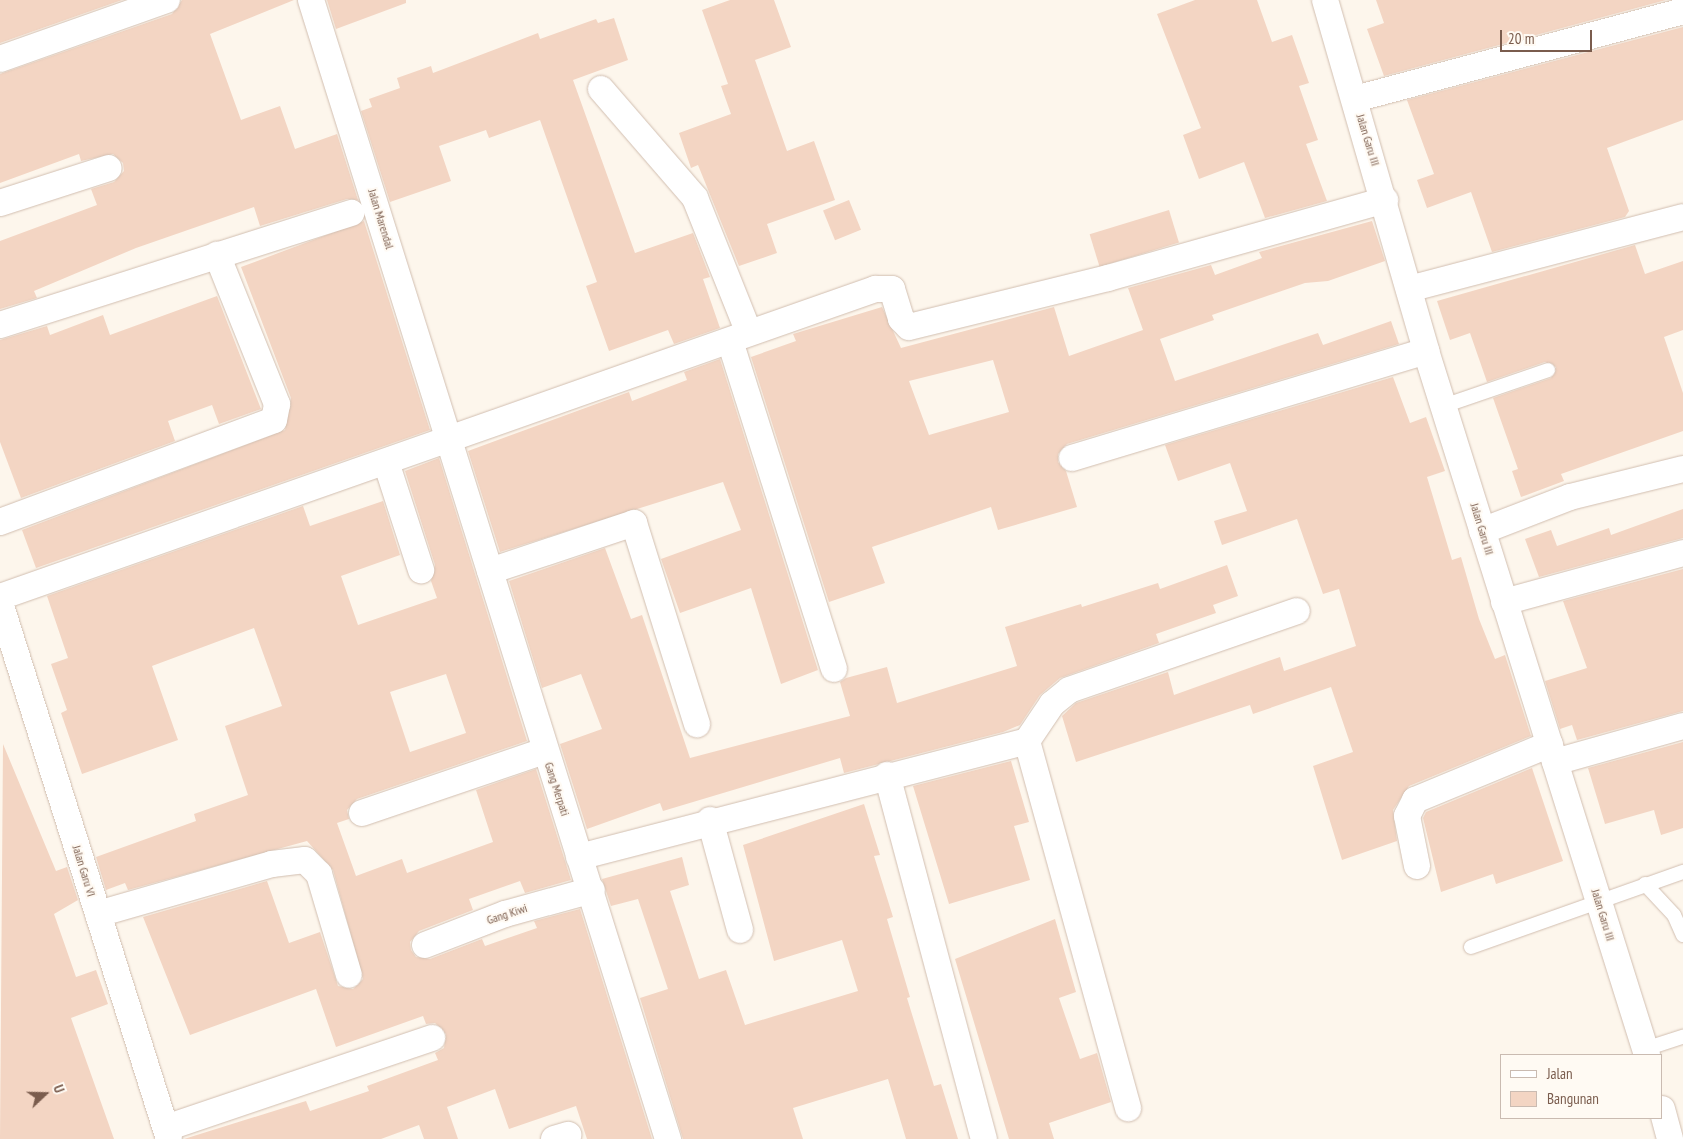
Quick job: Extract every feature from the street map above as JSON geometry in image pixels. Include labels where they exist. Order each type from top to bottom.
[{"type":"street","points":[[0,59],[167,0]]},
{"type":"street","name":"Jalan Marendal","points":[[311,0],[449,438]]},
{"type":"street","name":"Jalan Garu III","points":[[1325,0],[1385,200],[1426,352],[1646,1052]]},
{"type":"street","points":[[1355,99],[1683,11]]},
{"type":"street","points":[[601,89],[695,198],[740,337],[834,669]]},
{"type":"street","points":[[0,203],[109,168]]},
{"type":"street","points":[[0,597],[886,286],[892,289],[901,319],[909,327],[1108,278],[1385,200]]},
{"type":"street","points":[[0,325],[352,213]]},
{"type":"street","points":[[1409,289],[1683,217]]},
{"type":"street","points":[[0,522],[274,420],[277,404],[217,255]]},
{"type":"street","points":[[1072,458],[1426,352]]},
{"type":"street","name":"Gang Merpati","points":[[449,438],[544,750],[592,890],[668,1139]]},
{"type":"street","points":[[386,462],[421,570]]},
{"type":"street","points":[[1482,531],[1570,497],[1683,469]]},
{"type":"street","points":[[490,571],[634,523],[697,724]]},
{"type":"street","points":[[1504,602],[1683,553]]},
{"type":"street","name":"Jalan Garu VI","points":[[0,603],[167,1133]]},
{"type":"street","points":[[579,856],[710,820],[1027,741],[1052,704],[1069,690],[1297,611]]},
{"type":"street","points":[[1417,866],[1407,816],[1415,800],[1552,753],[1683,726]]},
{"type":"street","points":[[1027,741],[1128,1108]]},
{"type":"street","points":[[362,813],[544,750]]},
{"type":"street","points":[[887,775],[984,1139]]},
{"type":"street","points":[[710,820],[740,930]]},
{"type":"street","points":[[98,914],[272,864],[305,860],[319,874],[348,975]]},
{"type":"street","name":"Gang Kiwi","points":[[425,945],[506,914],[592,890]]},
{"type":"street","points":[[167,1133],[432,1038]]},
{"type":"street","points":[[1663,1113],[1670,1139]]},
{"type":"lane","points":[[1443,406],[1548,370]]},
{"type":"lane","points":[[1471,947],[1598,900],[1683,872]]},
{"type":"lane","points":[[1645,884],[1674,915],[1683,935]]},
{"type":"lane","points":[[1646,1052],[1683,1037]]},
{"type":"building","points":[[0,0],[122,0],[0,43]]},
{"type":"building","points":[[182,0],[294,0],[210,34],[241,120],[280,106],[295,149],[337,134],[358,200],[347,199],[260,226],[254,207],[136,248],[34,291],[37,298],[0,309],[0,241],[97,205],[91,189],[114,182],[124,171],[123,163],[113,154],[81,161],[79,154],[0,183],[0,74],[172,14]]},
{"type":"building","points":[[327,0],[406,0],[406,3],[336,29]]},
{"type":"building","points":[[730,0],[774,0],[791,47],[755,60],[787,151],[814,141],[835,200],[767,224],[777,253],[739,266],[698,165],[691,168],[679,133],[731,114],[721,86],[728,84],[702,10]]},
{"type":"building","points":[[1195,0],[1257,0],[1272,42],[1292,35],[1309,83],[1299,86],[1318,140],[1306,144],[1327,201],[1265,218],[1244,162],[1199,179],[1183,135],[1201,128],[1157,14]]},
{"type":"building","points":[[1376,0],[1666,0],[1384,76],[1367,29],[1384,23]]},
{"type":"building","points":[[614,18],[628,60],[573,80],[635,253],[693,233],[710,277],[703,279],[720,328],[674,344],[668,330],[609,351],[586,286],[597,282],[540,120],[489,138],[486,130],[439,146],[451,181],[390,202],[361,111],[372,107],[369,99],[400,88],[397,78],[431,66],[433,73],[538,33],[540,39],[596,19],[598,23]]},
{"type":"building","points":[[1683,27],[1683,120],[1607,148],[1629,211],[1625,217],[1492,252],[1471,192],[1427,208],[1417,180],[1434,174],[1407,100]]},
{"type":"building","points":[[849,200],[861,230],[835,240],[823,210]]},
{"type":"building","points":[[1169,210],[1179,243],[1100,267],[1090,234]]},
{"type":"building","points":[[364,221],[430,430],[36,568],[22,530],[285,430],[291,398],[241,267]]},
{"type":"building","points":[[1372,221],[1385,261],[1328,281],[1305,283],[1212,315],[1214,320],[1160,339],[1175,381],[1318,333],[1323,345],[1391,321],[1399,344],[1067,444],[1058,454],[1058,462],[1066,471],[1077,507],[998,530],[991,507],[872,547],[885,583],[829,602],[751,357],[796,341],[793,334],[882,307],[901,348],[1054,307],[1069,356],[1143,330],[1128,288],[1211,265],[1215,275],[1262,258],[1259,252]],"holes":[[[993,360],[1009,412],[929,435],[909,381]]]},
{"type":"building","points":[[1635,245],[1645,274],[1683,261],[1683,330],[1664,337],[1683,393],[1683,431],[1561,474],[1564,481],[1521,497],[1512,471],[1518,469],[1493,398],[1551,378],[1556,367],[1545,362],[1487,382],[1470,333],[1450,340],[1437,301]]},
{"type":"building","points":[[217,296],[261,409],[219,424],[212,405],[168,421],[175,441],[21,498],[0,442],[0,340],[47,326],[50,335],[103,315],[110,335]]},
{"type":"building","points":[[720,359],[818,670],[781,684],[751,588],[680,613],[661,559],[741,530],[723,482],[500,552],[468,451],[629,392],[632,401],[687,380],[684,372]]},
{"type":"building","points":[[1393,377],[1410,423],[1426,417],[1445,471],[1427,477],[1452,560],[1461,557],[1479,619],[1495,659],[1505,655],[1531,736],[1409,786],[1393,810],[1397,841],[1342,860],[1313,766],[1353,752],[1331,687],[1253,714],[1250,705],[1076,762],[1062,716],[1076,703],[1168,672],[1174,695],[1280,657],[1284,671],[1356,646],[1339,589],[1323,594],[1297,519],[1222,545],[1214,521],[1247,511],[1230,463],[1178,481],[1165,445]]},
{"type":"building","points":[[439,458],[527,741],[357,799],[347,810],[349,819],[337,823],[356,876],[402,859],[407,873],[493,842],[476,790],[536,769],[571,880],[525,893],[520,881],[469,899],[473,910],[419,931],[410,942],[411,950],[416,957],[430,959],[482,939],[485,946],[537,928],[534,921],[580,909],[652,1139],[587,1139],[576,1106],[509,1129],[495,1089],[447,1107],[458,1139],[424,1139],[419,1125],[381,1139],[184,1139],[306,1101],[310,1111],[369,1091],[367,1086],[438,1060],[435,1053],[444,1048],[446,1034],[435,1023],[426,1024],[423,1016],[336,1047],[316,989],[190,1035],[143,917],[267,881],[289,943],[320,932],[338,986],[353,989],[363,979],[333,870],[307,841],[128,890],[125,883],[106,890],[96,857],[196,821],[194,814],[248,795],[225,726],[282,706],[254,628],[152,666],[178,740],[82,774],[61,713],[67,710],[51,664],[68,658],[47,596],[303,506],[310,526],[383,501],[400,555],[341,576],[358,625],[437,598],[431,581],[435,565],[405,471]],"holes":[[[446,674],[466,733],[410,752],[390,692]]]},
{"type":"building","points":[[1683,509],[1683,538],[1539,577],[1525,539],[1551,530],[1557,546],[1609,528],[1611,535]]},
{"type":"building","points":[[605,548],[631,619],[642,615],[690,758],[850,716],[840,682],[846,678],[887,667],[897,703],[1017,666],[1005,627],[1081,604],[1082,607],[1158,583],[1160,589],[1227,565],[1238,596],[1213,605],[1216,613],[1156,634],[1159,643],[1060,678],[1040,695],[1020,725],[1003,732],[844,773],[840,758],[663,811],[660,803],[587,829],[560,744],[602,729],[581,674],[542,688],[509,581]]},
{"type":"building","points":[[1683,569],[1683,711],[1577,740],[1572,725],[1560,729],[1545,681],[1587,668],[1563,601]]},
{"type":"building","points":[[1683,742],[1683,828],[1661,835],[1654,810],[1605,824],[1588,768]]},
{"type":"building","points":[[3,744],[56,871],[67,867],[78,900],[54,914],[76,977],[96,970],[108,1004],[71,1018],[114,1139],[0,1139]]},
{"type":"building","points":[[1011,761],[1029,822],[1014,826],[1030,880],[949,904],[913,786]]},
{"type":"building","points":[[1532,768],[1563,861],[1496,884],[1493,874],[1441,892],[1423,818],[1426,812]]},
{"type":"building","points":[[864,804],[880,855],[874,856],[893,917],[887,919],[910,997],[907,998],[934,1086],[941,1084],[958,1139],[906,1139],[888,1079],[793,1108],[803,1139],[683,1139],[640,998],[668,989],[638,899],[611,906],[602,879],[682,857],[689,885],[670,891],[699,979],[726,970],[745,1025],[858,991],[842,940],[774,961],[743,845]]},
{"type":"building","points":[[1055,919],[1076,992],[1059,998],[1080,1059],[1097,1053],[1111,1102],[1049,1123],[1054,1139],[1009,1139],[955,959]]}]
